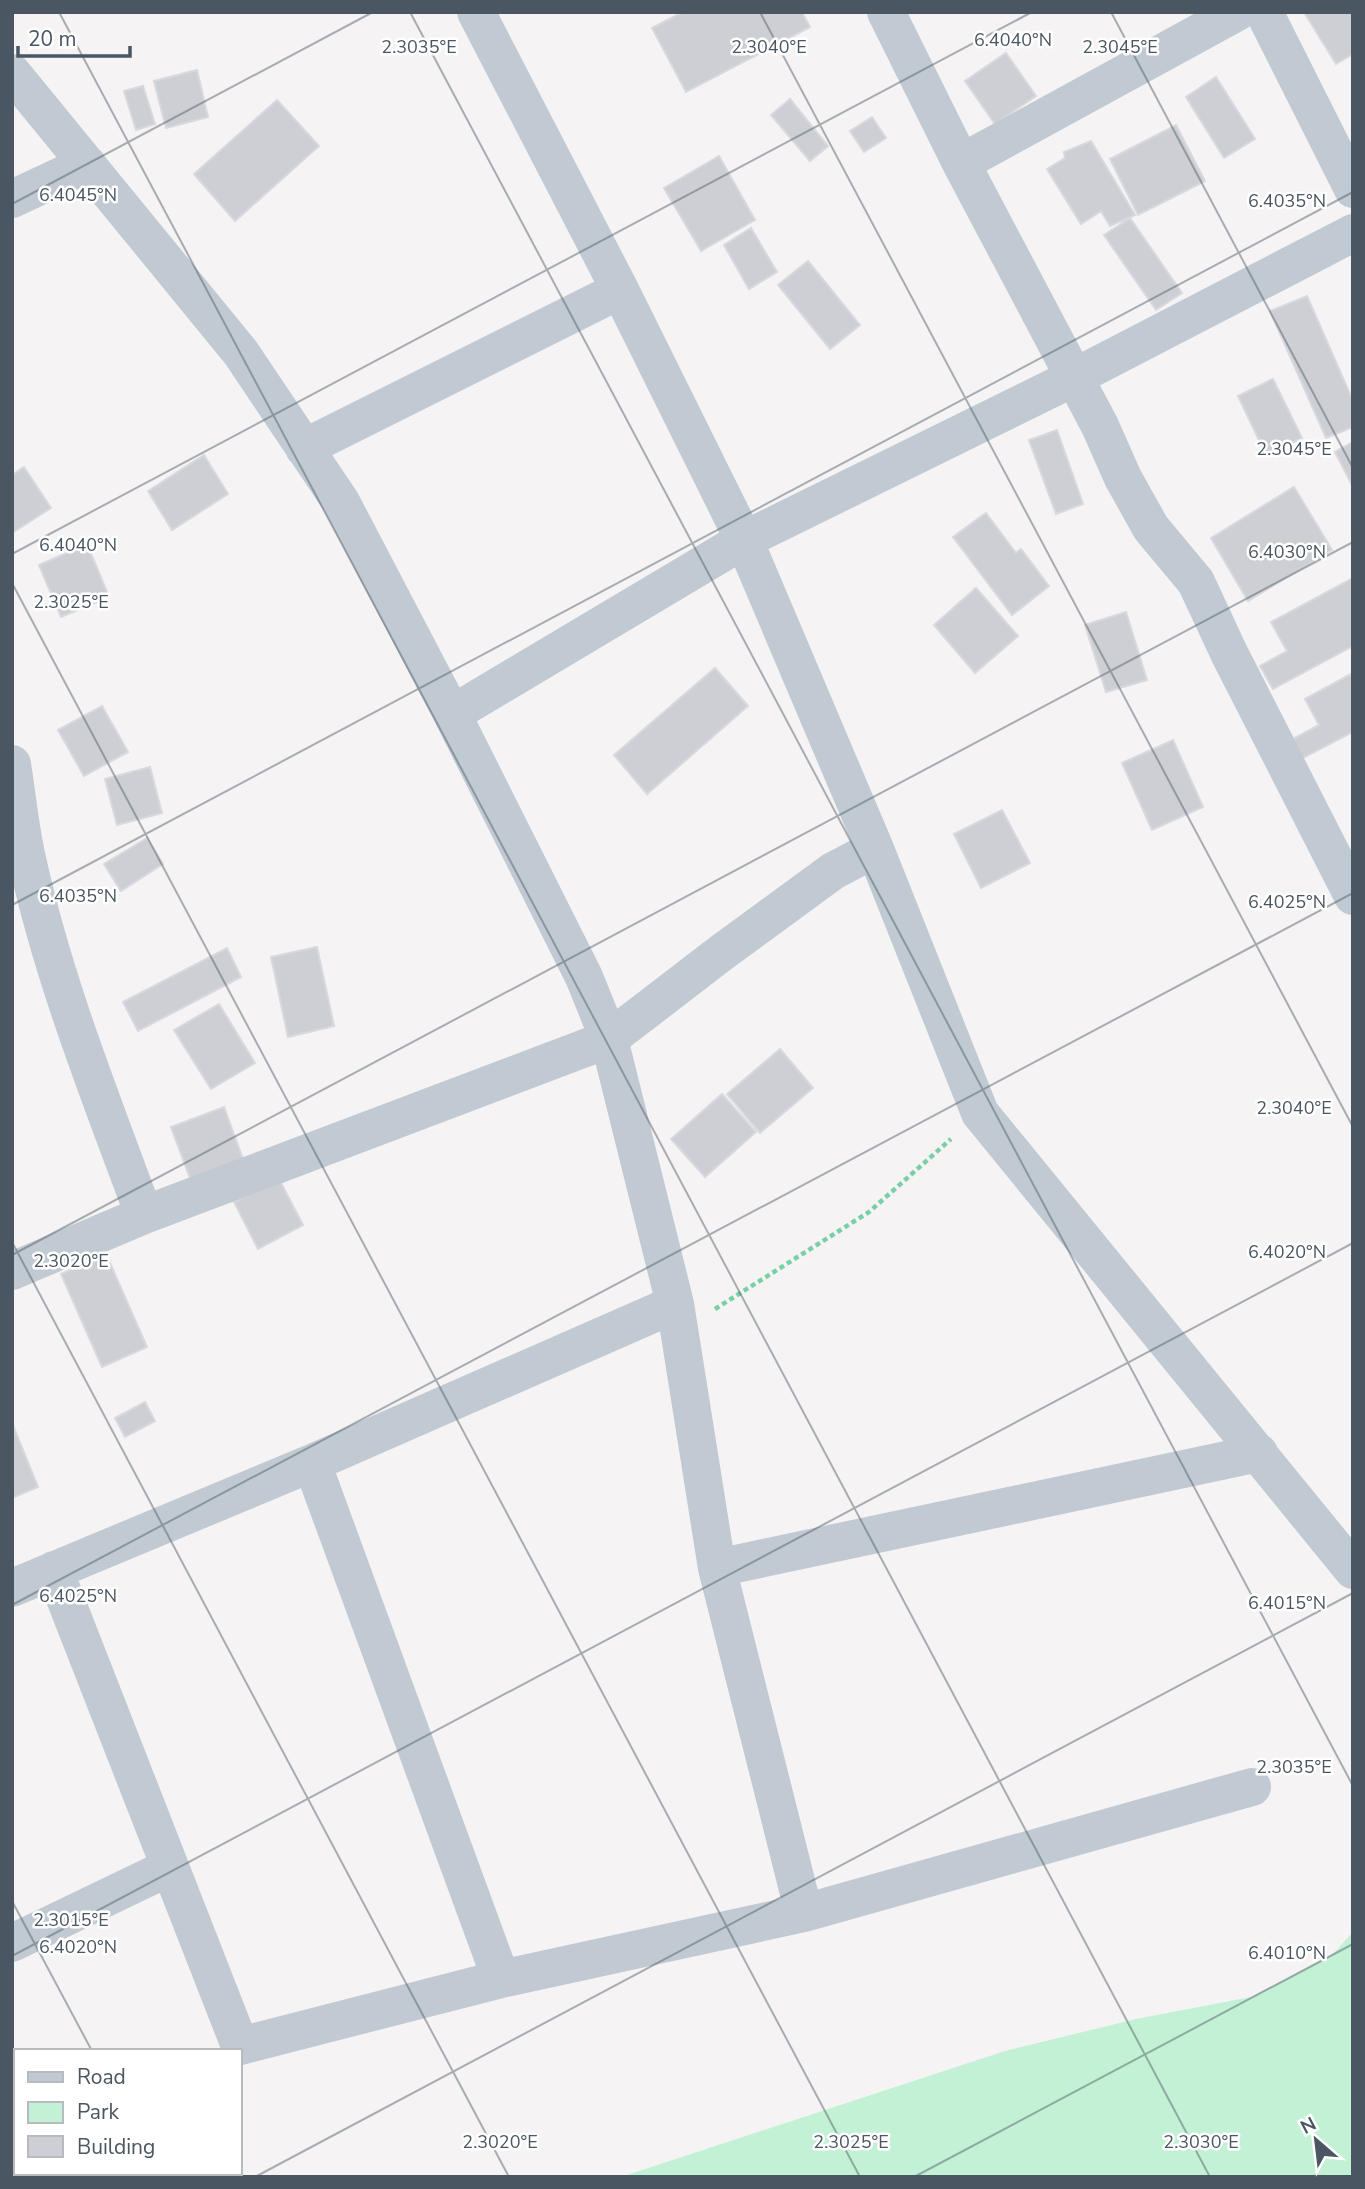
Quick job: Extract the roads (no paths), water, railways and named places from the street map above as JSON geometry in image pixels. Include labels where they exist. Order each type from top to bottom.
[{"type":"street","points":[[476,12],[620,290],[744,540],[875,849],[980,1113],[1353,1570]]},
{"type":"street","points":[[886,12],[961,163],[1100,426],[1123,478],[1151,528],[1196,582],[1228,653],[1353,896]]},
{"type":"street","points":[[961,163],[1237,12]]},
{"type":"street","points":[[1264,12],[1353,189]]},
{"type":"street","points":[[12,73],[241,354],[341,502],[452,714],[584,977],[609,1039],[677,1319],[717,1568],[804,1913]]},
{"type":"street","points":[[12,199],[87,164]]},
{"type":"street","points":[[452,714],[744,540],[1073,378],[1353,233]]},
{"type":"street","points":[[304,448],[620,290]]},
{"type":"street","points":[[12,764],[26,857],[47,936],[68,1007],[144,1215]]},
{"type":"street","points":[[12,1271],[144,1215],[609,1039],[832,871],[875,849]]},
{"type":"street","points":[[12,1588],[313,1463],[677,1319]]},
{"type":"street","points":[[717,1568],[1259,1453]]},
{"type":"street","points":[[313,1463],[501,1979]]},
{"type":"street","points":[[54,1570],[240,2046],[501,1979],[804,1913],[1252,1787]]},
{"type":"street","points":[[12,1943],[170,1867]]}]
